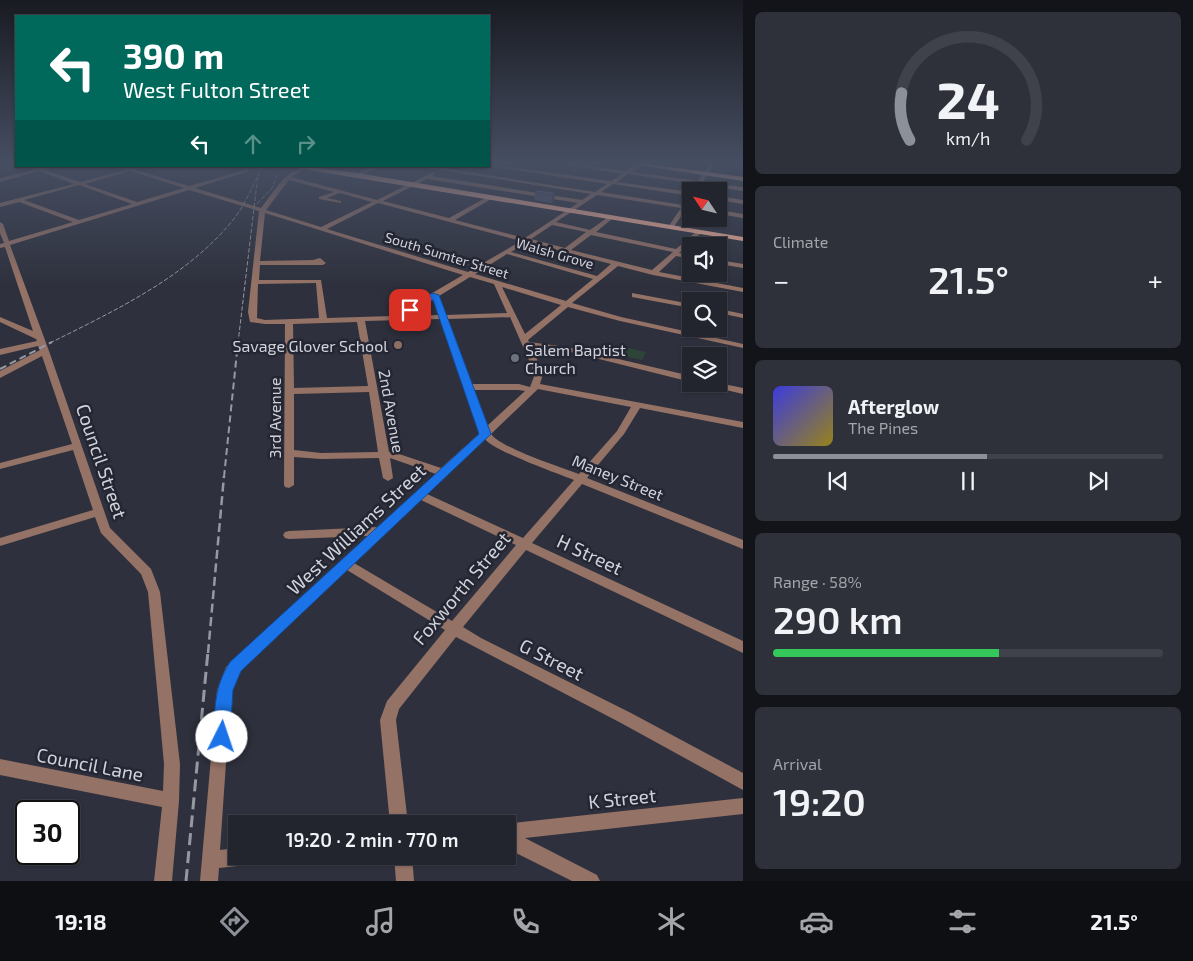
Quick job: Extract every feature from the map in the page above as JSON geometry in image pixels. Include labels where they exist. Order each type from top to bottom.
[{"type":"main road","points":[[528,203],[743,239]]},
{"type":"street","points":[[27,203],[78,222]]},
{"type":"street","points":[[3,245],[140,203]]},
{"type":"street","name":"South Sumter Street","points":[[237,203],[566,304],[620,319],[743,346]]},
{"type":"street","points":[[268,203],[262,211],[254,282],[253,320],[260,322],[393,320],[512,315]]},
{"type":"street","points":[[322,229],[373,203]]},
{"type":"street","points":[[385,203],[653,273],[743,290]]},
{"type":"street","points":[[450,220],[480,203]]},
{"type":"street","points":[[393,320],[526,240],[581,203]]},
{"type":"street","points":[[660,203],[682,207]]},
{"type":"street","points":[[671,227],[682,210]]},
{"type":"street","points":[[728,214],[743,216]]},
{"type":"street","points":[[565,251],[611,217]]},
{"type":"street","points":[[551,223],[682,255]]},
{"type":"street","name":"Council Street","points":[[0,224],[3,245],[42,344],[105,530],[147,572],[154,592],[169,736],[172,801],[163,881]]},
{"type":"street","points":[[653,273],[698,232]]},
{"type":"street","name":"Walsh Grove","points":[[506,252],[598,278]]},
{"type":"street","points":[[256,263],[313,262]]},
{"type":"street","points":[[727,263],[743,266]]},
{"type":"street","points":[[525,341],[566,304],[616,264]]},
{"type":"street","points":[[254,282],[319,281],[323,321]]},
{"type":"street","points":[[497,284],[539,374],[534,388]]},
{"type":"street","points":[[635,294],[682,304]]},
{"type":"street","points":[[435,295],[485,434]]},
{"type":"street","points":[[727,313],[743,316]]},
{"type":"street","points":[[0,319],[42,344]]},
{"type":"street","name":"2nd Avenue","points":[[361,320],[388,478]]},
{"type":"street","name":"3rd Avenue","points":[[289,322],[289,484]]},
{"type":"street","points":[[525,341],[567,349],[682,377]]},
{"type":"street","points":[[0,352],[42,344]]},
{"type":"street","points":[[0,376],[42,344]]},
{"type":"street","points":[[468,387],[519,386],[534,388],[743,424]]},
{"type":"street","points":[[727,387],[743,391]]},
{"type":"street","name":"West Williams Street","points":[[209,881],[227,681],[231,672],[246,655],[382,531],[534,388]]},
{"type":"street","points":[[289,391],[373,389]]},
{"type":"street","name":"Foxworth Street","points":[[398,815],[389,713],[407,685],[625,426],[637,405]]},
{"type":"street","name":"Maney Street","points":[[485,434],[502,447],[743,545]]},
{"type":"street","points":[[0,466],[77,446]]},
{"type":"street","points":[[289,453],[321,456],[384,454],[444,473]]},
{"type":"street","name":"H Street","points":[[420,495],[743,646]]},
{"type":"street","points":[[0,542],[99,512]]},
{"type":"street","points":[[289,535],[382,531]]},
{"type":"street","name":"G Street","points":[[346,564],[484,646],[626,718],[743,782]]},
{"type":"street","name":"Council Lane","points":[[0,767],[172,801]]},
{"type":"street","name":"K Street","points":[[516,830],[743,806]]},
{"type":"street","points":[[516,842],[524,848],[590,881]]},
{"type":"street","points":[[211,860],[228,858]]},
{"type":"street","points":[[403,865],[405,881]]},
{"type":"green space","points":[[620,346],[646,352],[642,360],[616,354]]},
{"type":"railway","points":[[50,343],[124,305],[172,276],[215,240],[238,214],[245,203]]},
{"type":"railway","points":[[238,343],[255,203]]},
{"type":"railway","points":[[0,369],[52,342]]},
{"type":"railway","points":[[224,477],[238,342]]},
{"type":"railway","points":[[208,653],[224,476]]},
{"type":"railway","points":[[186,881],[208,651]]},
{"type":"place","name":"Savage Glover School","points":[[398,345]]},
{"type":"place","name":"Salem Baptist Church","points":[[515,358]]},
{"type":"route","points":[[222,737],[224,690],[235,667],[485,434],[435,295],[410,310]]}]
